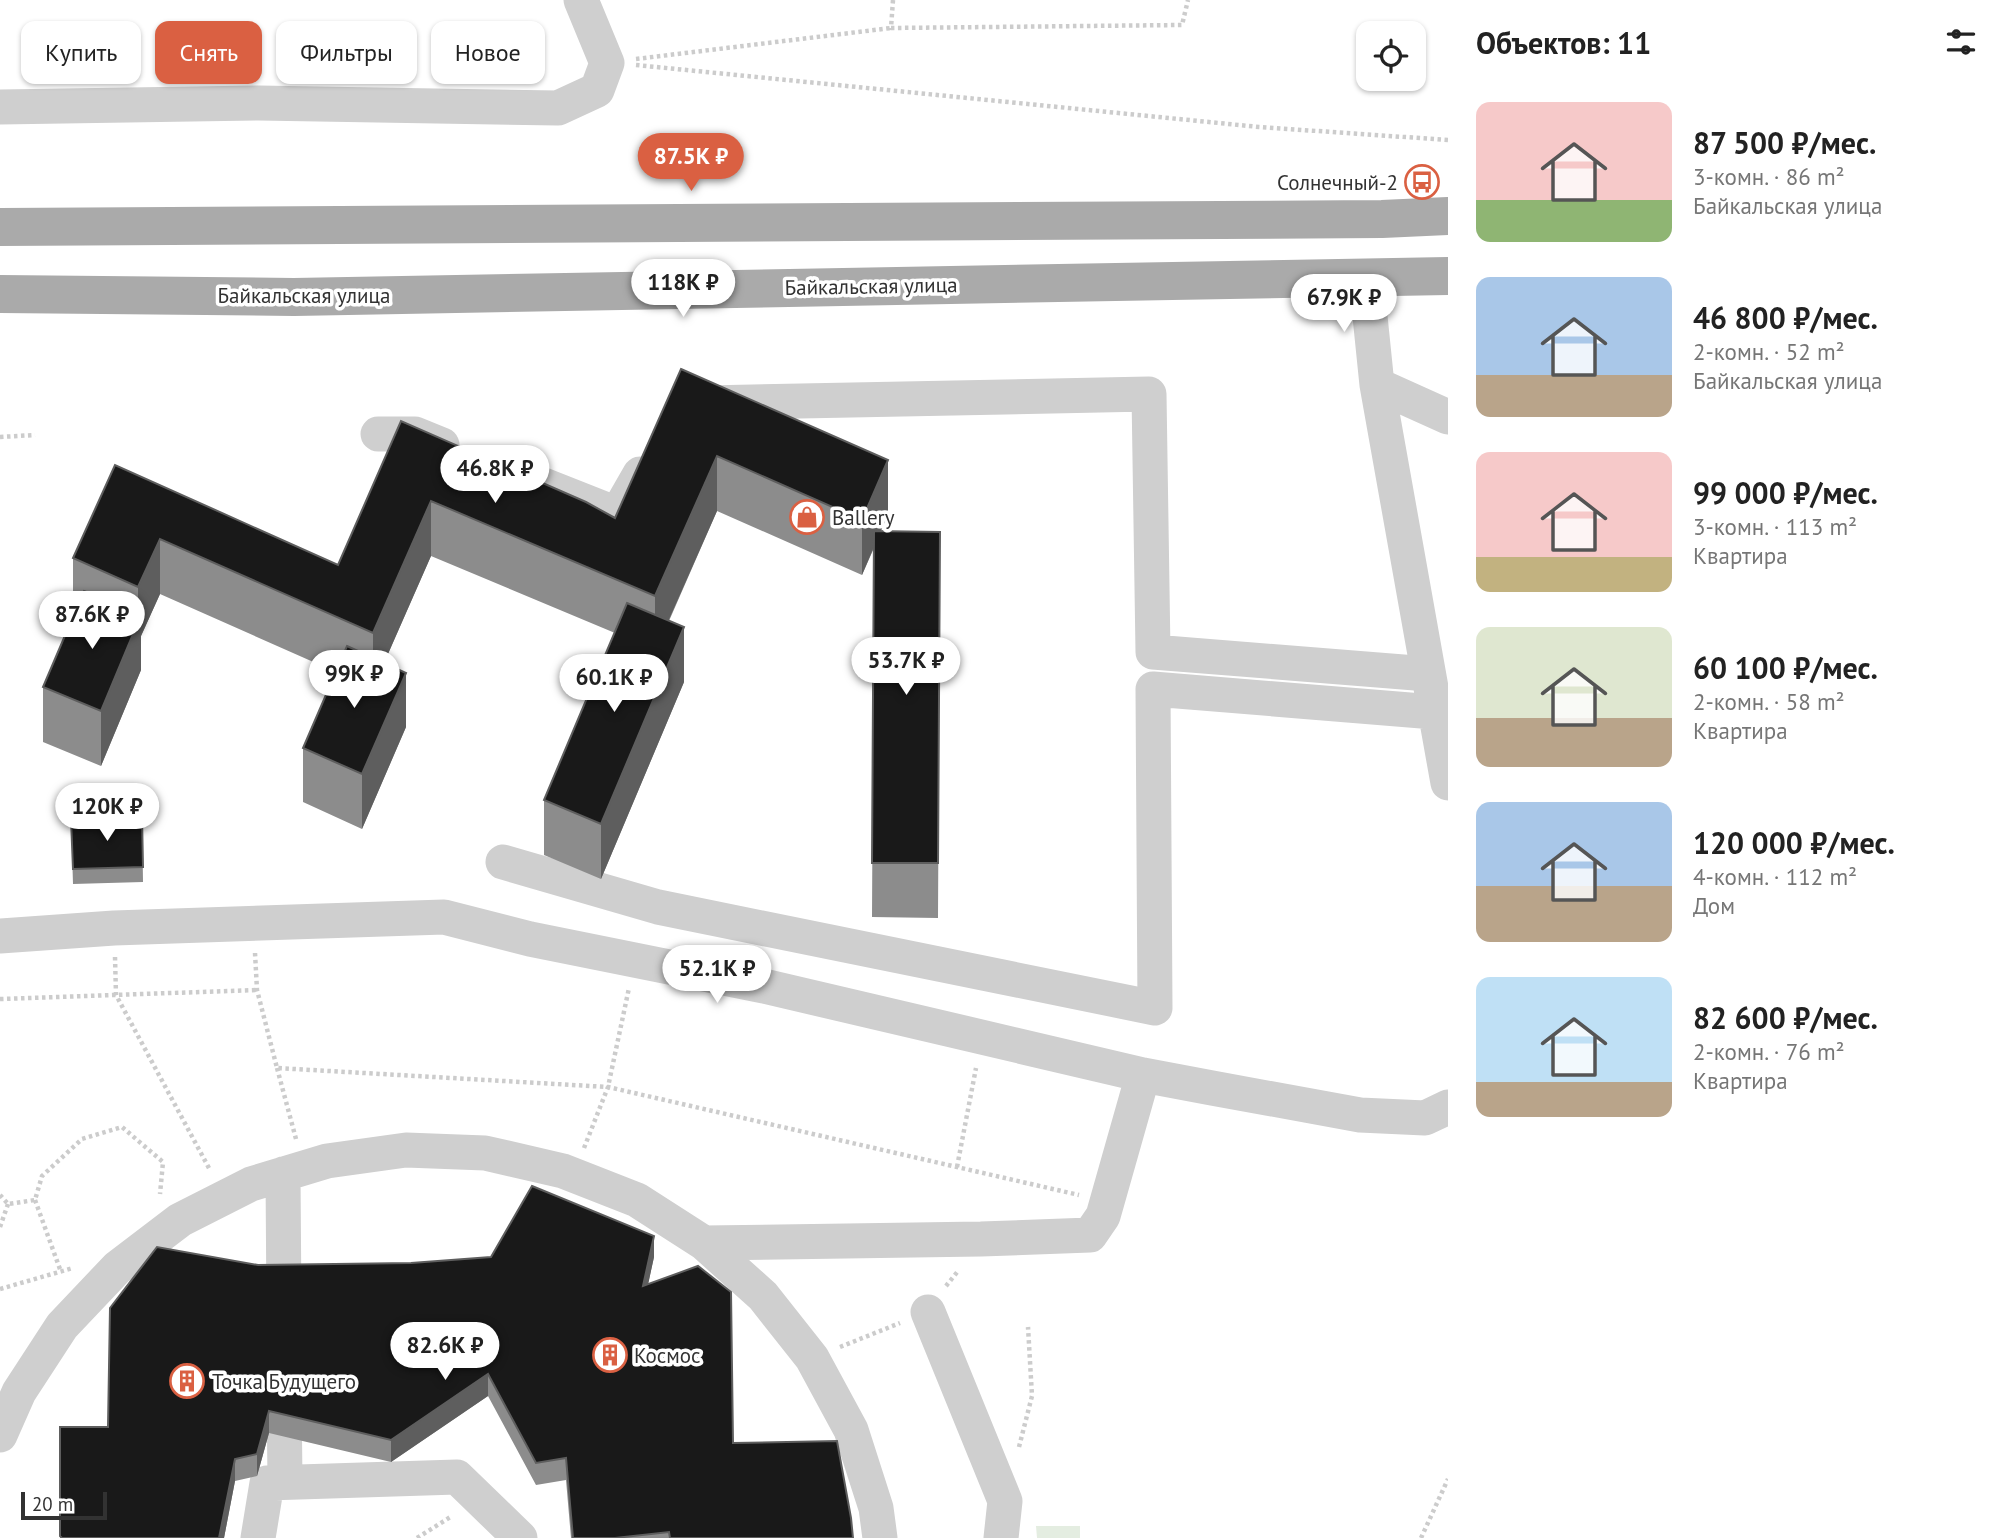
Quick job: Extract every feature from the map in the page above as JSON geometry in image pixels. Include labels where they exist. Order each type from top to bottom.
[{"type":"main road","points":[[0,227],[1382,219],[1448,216]]},
{"type":"main road","name":"Байкальская улица","points":[[0,293],[294,297],[1448,276]]},
{"type":"street","points":[[0,107],[259,103],[558,108],[597,90],[607,62],[581,0]]},
{"type":"street","points":[[1366,277],[1377,385],[1448,783]]},
{"type":"street","points":[[1377,385],[1448,417]]},
{"type":"street","points":[[503,862],[657,907],[1155,1008],[1150,394],[680,403],[673,414]]},
{"type":"street","points":[[378,434],[415,434],[466,454]]},
{"type":"street","points":[[503,469],[617,514],[655,448]]},
{"type":"street","points":[[1153,652],[1428,674]]},
{"type":"street","points":[[1153,689],[1434,712]]},
{"type":"street","points":[[0,936],[114,928],[443,917],[530,939],[764,986],[1143,1075],[1360,1115],[1425,1118],[1448,1107]]},
{"type":"street","points":[[704,1242],[1090,1235],[1103,1216],[1143,1075]]},
{"type":"street","points":[[0,1435],[19,1392],[62,1326],[117,1268],[180,1220],[251,1184],[327,1161],[406,1150],[485,1153],[573,1174],[637,1200],[704,1242],[763,1296],[812,1358],[851,1430],[876,1508],[880,1538]]},
{"type":"street","points":[[285,1482],[284,1355],[293,1171]]},
{"type":"street","points":[[928,1312],[1005,1501],[1001,1538]]},
{"type":"street","points":[[258,1538],[267,1483],[457,1477],[520,1538]]},
{"type":"path","points":[[891,28],[892,0]]},
{"type":"path","points":[[607,62],[891,28],[1182,25],[1188,0]]},
{"type":"path","points":[[607,62],[1259,127],[1448,140]]},
{"type":"path","points":[[0,437],[36,435]]},
{"type":"path","points":[[253,923],[257,990],[277,1068],[293,1171]]},
{"type":"path","points":[[114,928],[116,995],[225,1198]]},
{"type":"path","points":[[573,1174],[608,1087],[634,960]]},
{"type":"path","points":[[0,999],[257,990]]},
{"type":"path","points":[[957,1167],[982,1037]]},
{"type":"path","points":[[277,1068],[608,1087],[1107,1201]]},
{"type":"path","points":[[84,1303],[61,1272],[35,1200],[42,1176],[82,1139],[122,1128],[163,1163],[160,1198]]},
{"type":"path","points":[[0,1195],[8,1204]]},
{"type":"path","points":[[8,1204],[35,1200]]},
{"type":"path","points":[[0,1227],[8,1204]]},
{"type":"path","points":[[812,1358],[928,1312],[981,1239]]},
{"type":"path","points":[[0,1289],[79,1266]]},
{"type":"path","points":[[1018,1449],[1032,1396],[1028,1328]]},
{"type":"path","points":[[1421,1538],[1448,1479]]},
{"type":"path","points":[[417,1538],[479,1498]]},
{"type":"shaded area","points":[[1036,1526],[1080,1526],[1080,1538],[1037,1538]]},
{"type":"building","points":[[681,369],[888,460],[862,520],[717,456],[655,596],[431,501],[373,633],[160,539],[138,587],[73,558],[115,465],[338,565],[401,421],[586,502],[615,518]]},
{"type":"building","points":[[874,531],[940,532],[938,863],[872,863]]},
{"type":"building","points":[[84,591],[141,615],[101,711],[43,687]]},
{"type":"building","points":[[627,603],[684,627],[601,824],[544,800]]},
{"type":"building","points":[[347,646],[406,673],[362,774],[303,748]]},
{"type":"building","points":[[142,816],[143,867],[73,869],[71,819]]},
{"type":"building","points":[[532,1186],[654,1236],[643,1286],[698,1266],[731,1292],[733,1443],[837,1441],[853,1538],[670,1538],[669,1532],[615,1538],[573,1538],[566,1458],[536,1463],[488,1374],[391,1440],[269,1411],[257,1454],[235,1459],[219,1538],[60,1536],[60,1427],[108,1427],[110,1308],[157,1247],[258,1265],[411,1263],[491,1257]]},
{"type":"place","name":"Солнечный-2","points":[[1422,182]]},
{"type":"place","name":"Ballery","points":[[807,517]]},
{"type":"place","name":"Космос","points":[[610,1355]]},
{"type":"place","name":"Точка Будущего","points":[[187,1381]]}]
